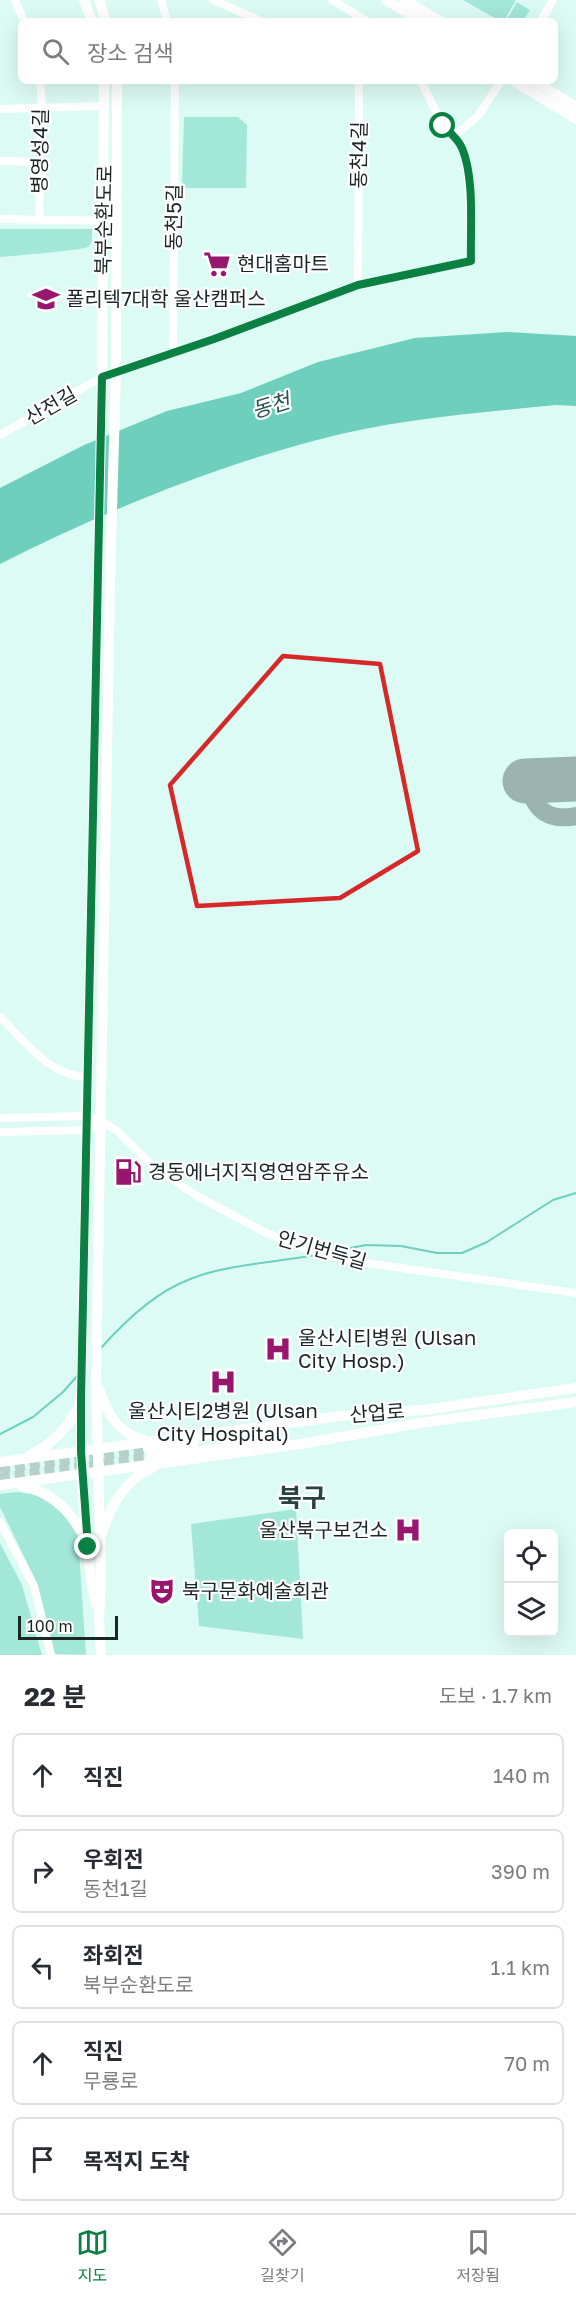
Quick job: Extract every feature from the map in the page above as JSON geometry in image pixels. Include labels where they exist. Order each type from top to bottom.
[{"type":"main road","points":[[84,0],[91,18]]},
{"type":"main road","points":[[99,0],[105,18]]},
{"type":"main road","points":[[386,0],[416,18]]},
{"type":"main road","points":[[404,0],[435,18]]},
{"type":"main road","name":"북부순환도로","points":[[99,1620],[90,1578],[81,1451],[81,1395],[102,377],[104,84]]},
{"type":"main road","name":"북부순환도로","points":[[99,1620],[101,1578],[96,1378],[110,581],[116,371],[117,84]]},
{"type":"main road","points":[[519,84],[576,119]]},
{"type":"main road","points":[[539,84],[576,107]]},
{"type":"main road","points":[[96,1378],[108,1412],[118,1427],[150,1449]]},
{"type":"main road","name":"산업로","points":[[150,1449],[348,1414],[423,1410],[576,1388]]},
{"type":"main road","points":[[15,1460],[42,1448],[58,1435],[72,1418],[81,1395]]},
{"type":"main road","name":"산업로","points":[[0,1462],[96,1449],[150,1449],[426,1422],[576,1402]]},
{"type":"main road","name":"산업로","points":[[3,1485],[301,1444],[426,1422]]},
{"type":"main road","points":[[100,1539],[112,1505],[119,1494],[139,1476],[163,1464]]},
{"type":"main road","points":[[3,1485],[31,1488],[56,1501],[82,1532],[88,1547]]},
{"type":"main road","points":[[99,1620],[101,1655]]},
{"type":"street","points":[[15,0],[23,18]]},
{"type":"street","points":[[161,0],[166,18]]},
{"type":"street","points":[[213,0],[254,18]]},
{"type":"street","points":[[332,0],[362,18]]},
{"type":"street","points":[[543,18],[553,0]]},
{"type":"street","name":"병영성4길","points":[[39,220],[42,106],[40,84]]},
{"type":"street","name":"동천5길","points":[[173,354],[175,84]]},
{"type":"street","name":"동천4길","points":[[358,285],[359,84]]},
{"type":"street","points":[[422,84],[443,126],[454,136],[478,116],[499,84]]},
{"type":"street","points":[[0,109],[105,106]]},
{"type":"street","name":"산전길","points":[[0,435],[116,371],[173,354],[358,285],[471,261],[468,174],[462,147],[454,136]]},
{"type":"street","points":[[0,161],[40,162]]},
{"type":"street","points":[[0,219],[117,221]]},
{"type":"street","points":[[0,1017],[56,1071],[75,1077],[87,1077]]},
{"type":"street","points":[[0,1118],[86,1116]]},
{"type":"street","name":"안기번득길","points":[[86,1116],[113,1128],[153,1166],[192,1192],[240,1221],[294,1244],[352,1261],[576,1293]]},
{"type":"street","points":[[0,1132],[86,1130],[101,1124]]},
{"type":"street","points":[[0,1522],[34,1586],[51,1655]]},
{"type":"highlighted area","points":[[283,656],[380,664],[418,851],[340,898],[197,906],[170,785]]},
{"type":"shaded area","points":[[463,0],[516,0],[506,18],[495,18]]},
{"type":"shaded area","points":[[517,2],[530,10],[525,18],[508,18]]},
{"type":"shaded area","points":[[184,117],[238,117],[247,125],[246,188],[186,188],[182,185]]},
{"type":"shaded area","points":[[0,229],[92,229],[92,239],[90,245],[84,248],[0,257]]},
{"type":"shaded area","points":[[17,1492],[40,1495],[65,1515],[78,1536],[86,1655],[55,1654],[34,1577],[0,1507],[0,1494]]},
{"type":"shaded area","points":[[296,1509],[303,1639],[199,1626],[191,1524]]},
{"type":"shaded area","points":[[0,1543],[22,1585],[42,1655],[0,1655]]},
{"type":"water","name":"동천","points":[[507,332],[576,336],[576,406],[556,405],[436,418],[376,427],[317,440],[235,464],[155,494],[77,527],[0,564],[0,488],[84,445],[167,411],[241,393],[318,362],[415,338]]},
{"type":"waterway","points":[[329,1252],[366,1245],[401,1246],[437,1253],[462,1253],[487,1242],[553,1200],[576,1193]]},
{"type":"waterway","points":[[101,1348],[152,1300],[188,1280],[218,1270],[314,1255]]},
{"type":"waterway","points":[[0,1434],[33,1417],[63,1392],[78,1375]]},
{"type":"taxiway","points":[[576,771],[560,767],[542,768],[530,786],[535,802],[545,813],[559,817],[576,816]]},
{"type":"runway","points":[[525,781],[576,779]]},
{"type":"tunnel","points":[[0,1469],[148,1449]]},
{"type":"tunnel","points":[[0,1478],[150,1458]]},
{"type":"place","name":"현대홈마트","points":[[217,264]]},
{"type":"place","name":"폴리텍7대학 울산캠퍼스","points":[[46,299]]},
{"type":"place","name":"경동에너지직영연암주유소","points":[[128,1172]]},
{"type":"place","name":"울산시티병원 (Ulsan City Hosp.)","points":[[278,1349]]},
{"type":"place","name":"울산시티2병원 (Ulsan City Hospital)","points":[[223,1382]]},
{"type":"place","name":"울산북구보건소","points":[[408,1530]]},
{"type":"place","name":"북구문화예술회관","points":[[162,1591]]},
{"type":"district","name":"북구","points":[[302,1498]]},
{"type":"route","points":[[88,1547],[81,1451],[81,1399],[102,377],[173,354],[358,285],[471,261],[468,174],[462,147],[443,126]]}]
